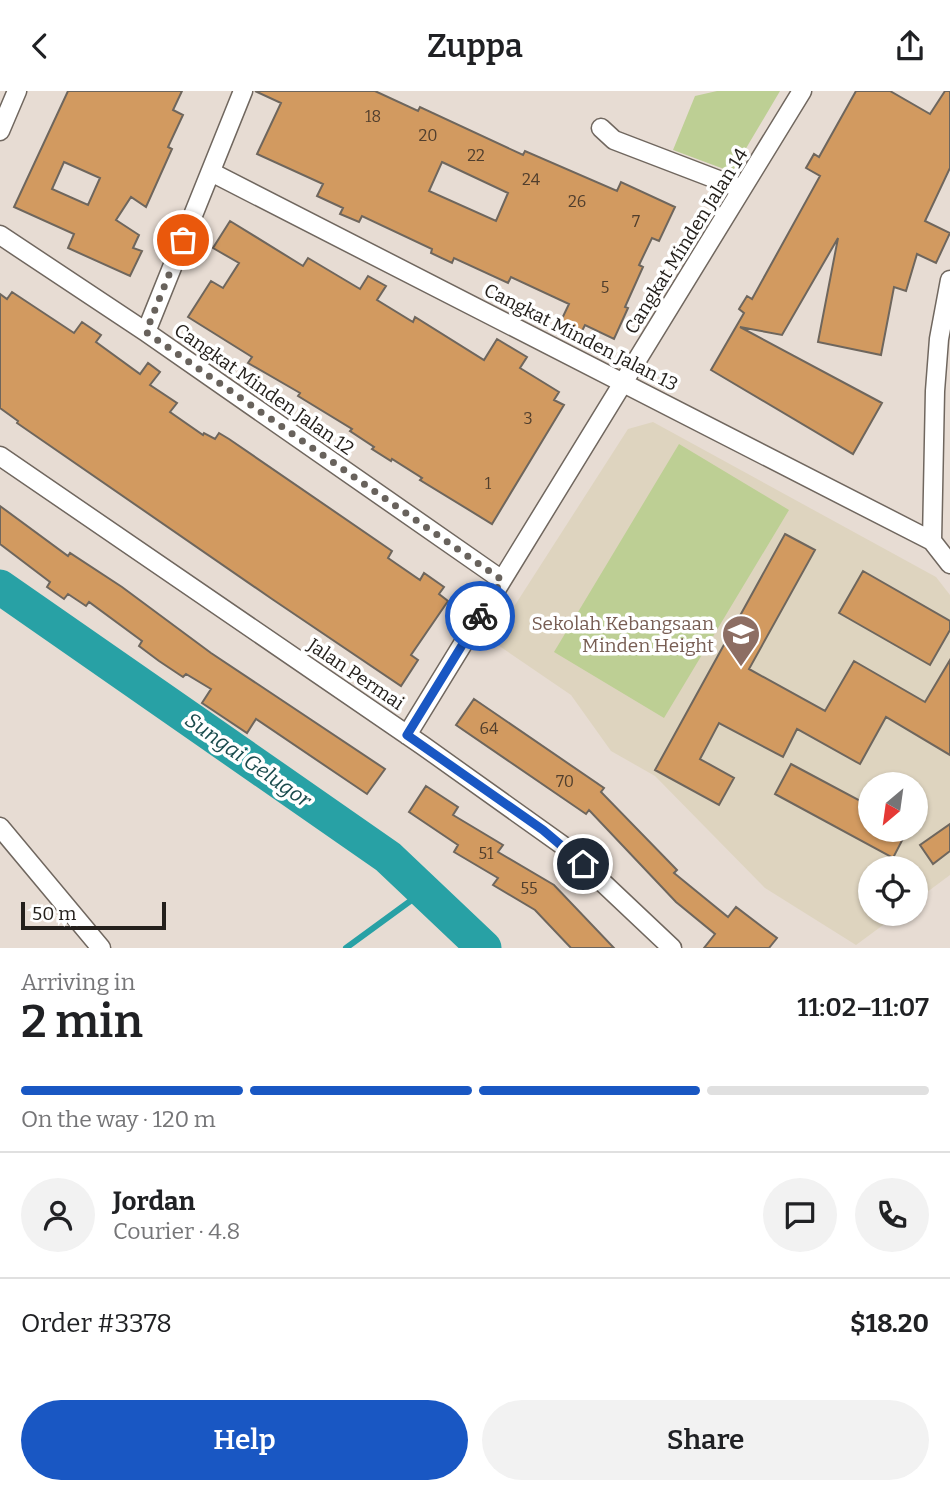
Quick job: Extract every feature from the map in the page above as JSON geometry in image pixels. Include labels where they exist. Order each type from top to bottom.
[{"type":"street","points":[[0,131],[17,91]]},
{"type":"street","points":[[146,332],[243,91]]},
{"type":"street","name":"Cangkat Minden Jalan 14","points":[[407,735],[802,91]]},
{"type":"street","points":[[601,128],[614,140],[742,189]]},
{"type":"street","name":"Cangkat Minden Jalan 13","points":[[211,172],[932,541]]},
{"type":"street","name":"Cangkat Minden Jalan 12","points":[[0,235],[146,332],[502,580]]},
{"type":"street","points":[[950,280],[939,339],[936,378],[932,541],[950,564]]},
{"type":"street","name":"Jalan Permai","points":[[0,456],[407,735],[565,847],[672,948]]},
{"type":"street","points":[[0,827],[101,948]]},
{"type":"shaded area","name":"Sekolah Kebangsaan Minden Height","points":[[653,422],[936,577],[950,595],[950,875],[928,891],[928,856],[858,856],[858,926],[882,926],[856,945],[765,888],[655,776],[611,751],[571,695],[492,641],[628,429]]},
{"type":"green space","points":[[717,91],[780,91],[732,172],[673,150],[695,96]]},
{"type":"green space","points":[[679,444],[789,510],[664,718],[554,652]]},
{"type":"building","points":[[68,91],[182,91],[173,110],[183,115],[168,147],[172,149],[146,207],[131,197],[116,220],[139,235],[133,248],[142,251],[130,276],[68,248],[74,234],[14,207]],"holes":[[[64,162],[100,178],[88,205],[52,189]]]},
{"type":"building","points":[[255,91],[375,91],[418,111],[420,107],[523,155],[525,151],[617,191],[621,182],[675,207],[659,241],[652,238],[639,265],[643,267],[614,339],[585,325],[579,337],[558,327],[569,304],[511,277],[508,283],[454,258],[452,263],[431,253],[432,249],[362,216],[359,222],[340,214],[343,208],[317,196],[323,184],[257,154],[281,103]],"holes":[[[442,162],[508,193],[496,221],[429,191]]]},
{"type":"building","points":[[856,91],[890,91],[930,114],[945,91],[950,91],[950,168],[925,221],[950,233],[936,263],[917,254],[906,291],[894,287],[881,355],[818,342],[838,238],[782,335],[740,327],[882,403],[853,454],[711,370],[744,313],[739,309],[747,296],[752,299],[820,176],[806,168],[814,154],[819,157]]},
{"type":"building","points":[[230,221],[303,266],[308,258],[360,289],[368,276],[386,286],[377,300],[413,322],[415,317],[484,360],[497,339],[527,357],[520,368],[559,392],[554,400],[564,405],[492,524],[420,480],[422,478],[392,459],[391,461],[372,449],[374,447],[350,431],[352,429],[298,396],[300,393],[248,363],[252,357],[188,317],[211,281],[223,288],[239,263],[213,248]]},
{"type":"building","points":[[12,292],[74,333],[82,322],[101,335],[96,342],[140,374],[148,363],[160,372],[150,385],[177,403],[170,412],[203,435],[204,433],[215,439],[219,433],[229,439],[392,551],[388,558],[420,580],[424,573],[444,587],[439,594],[448,601],[411,655],[418,660],[401,686],[17,423],[18,421],[0,408],[0,294],[7,299]]},
{"type":"building","points":[[0,506],[68,556],[70,553],[122,587],[211,653],[385,769],[367,794],[256,719],[247,733],[202,703],[211,689],[186,674],[183,677],[159,661],[139,646],[142,641],[89,602],[86,606],[68,594],[64,599],[47,587],[50,582],[0,544]]},
{"type":"building","points":[[785,534],[815,550],[749,669],[825,711],[854,661],[925,702],[950,660],[950,755],[886,717],[860,764],[797,729],[783,757],[719,723],[700,759],[734,778],[719,805],[655,770]]},
{"type":"building","points":[[863,571],[950,621],[950,630],[930,665],[839,613]]},
{"type":"building","points":[[474,699],[604,788],[601,792],[677,870],[674,873],[728,917],[736,907],[777,938],[769,948],[704,948],[715,934],[676,902],[589,810],[586,814],[456,725]]},
{"type":"building","points":[[791,764],[858,800],[858,839],[775,794]]},
{"type":"building","points":[[426,786],[458,807],[453,815],[503,845],[498,852],[554,885],[614,948],[571,948],[535,910],[493,885],[498,878],[454,852],[458,845],[409,812]]},
{"type":"building","points":[[950,824],[950,851],[933,864],[920,845],[928,842]]},
{"type":"building","points":[[864,842],[901,842],[894,856]]},
{"type":"waterway","name":"Sungai Gelugor","points":[[0,587],[388,857],[484,948]]},
{"type":"waterway","points":[[346,948],[424,891]]},
{"type":"way so far","points":[[183,240],[146,332],[502,580],[480,616]]},
{"type":"place","name":"Sekolah Kebangsaan Minden Height","points":[[741,668]]},
{"type":"route","points":[[480,616],[407,735],[543,830],[583,864]]}]
